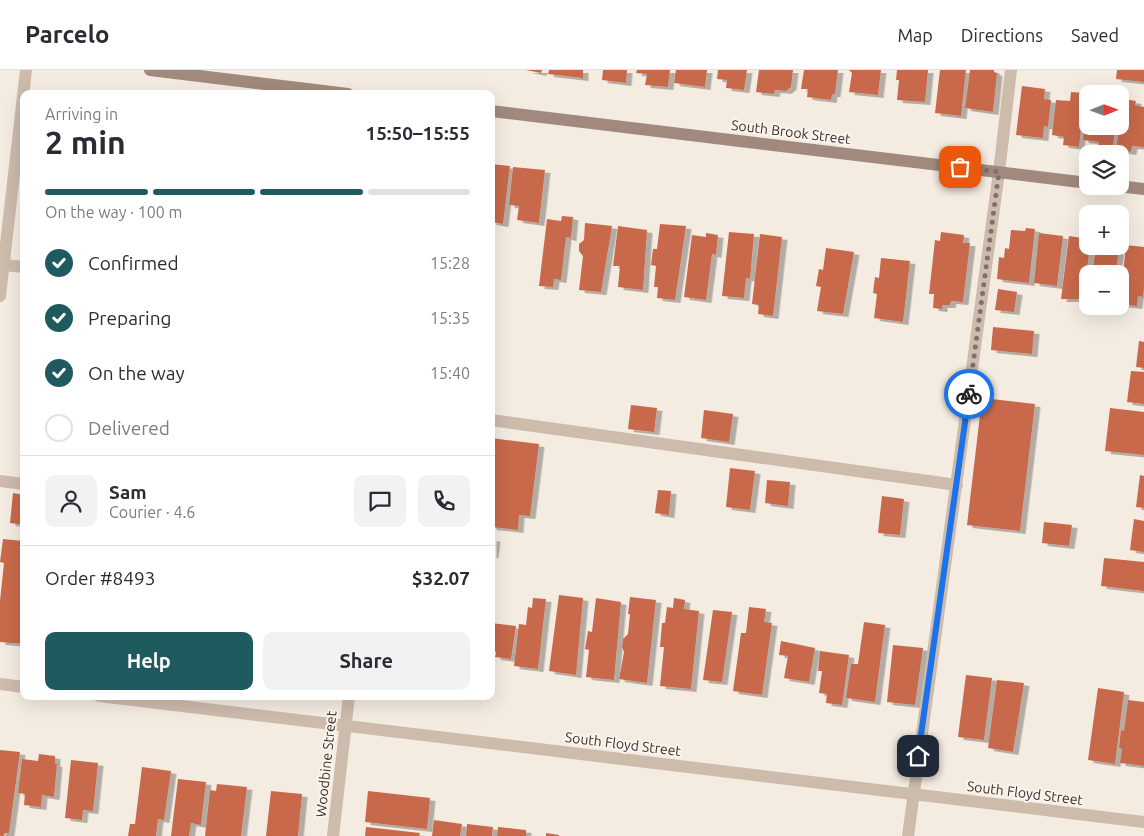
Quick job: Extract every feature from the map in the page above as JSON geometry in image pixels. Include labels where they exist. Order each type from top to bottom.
[{"type":"street","points":[[24,90],[26,70]]},
{"type":"street","points":[[150,70],[315,90]]},
{"type":"street","points":[[908,836],[957,485],[1011,70]]},
{"type":"street","name":"South Brook Street","points":[[495,111],[1079,181]]},
{"type":"street","points":[[0,296],[20,123]]},
{"type":"street","points":[[1129,187],[1144,189]]},
{"type":"street","points":[[4,265],[20,267]]},
{"type":"street","points":[[495,421],[957,485]]},
{"type":"street","points":[[0,481],[20,484]]},
{"type":"street","points":[[0,684],[20,686]]},
{"type":"street","name":"South Floyd Street","points":[[132,700],[1144,822]]},
{"type":"street","name":"Woodbine Street","points":[[333,836],[348,700]]},
{"type":"building","points":[[526,70],[542,70],[541,73]]},
{"type":"building","points":[[549,70],[583,70],[583,78],[548,74]]},
{"type":"building","points":[[603,70],[627,70],[626,83],[602,80]]},
{"type":"building","points":[[637,70],[670,70],[668,87],[645,85],[647,74],[636,73]]},
{"type":"building","points":[[676,70],[707,70],[705,87],[674,83]]},
{"type":"building","points":[[718,70],[747,70],[744,90],[726,88],[727,80],[717,79]]},
{"type":"building","points":[[759,70],[793,70],[791,87],[786,91],[775,90],[774,94],[756,92]]},
{"type":"building","points":[[804,70],[838,70],[835,94],[832,94],[831,100],[807,97],[808,89],[801,89]]},
{"type":"building","points":[[849,70],[881,70],[878,95],[849,92],[852,73]]},
{"type":"building","points":[[897,70],[928,70],[925,102],[897,100],[899,80],[896,80]]},
{"type":"building","points":[[940,70],[966,70],[961,116],[935,113]]},
{"type":"building","points":[[970,70],[994,70],[997,73],[993,112],[965,108]]},
{"type":"building","points":[[1117,70],[1144,70],[1144,82],[1116,79]]},
{"type":"building","points":[[1022,86],[1045,89],[1044,99],[1051,100],[1048,127],[1044,126],[1043,138],[1016,135]]},
{"type":"building","points":[[1071,92],[1079,93],[1079,147],[1063,145],[1064,137],[1052,135],[1056,100],[1070,101]]},
{"type":"building","points":[[1129,100],[1136,101],[1135,105],[1144,107],[1144,147],[1132,146],[1131,152],[1129,152],[1129,145],[1117,145],[1118,135],[1129,135]]},
{"type":"building","points":[[1084,135],[1114,135],[1113,145],[1098,145],[1099,142],[1083,140]]},
{"type":"building","points":[[495,164],[510,166],[503,224],[495,223]]},
{"type":"building","points":[[513,167],[545,170],[539,223],[517,220],[519,206],[509,205]]},
{"type":"building","points":[[562,216],[573,217],[571,238],[566,237],[561,280],[554,279],[553,287],[539,286],[547,219],[561,221]]},
{"type":"building","points":[[585,223],[612,226],[601,292],[579,290],[583,256],[579,251],[579,244],[584,240]]},
{"type":"building","points":[[660,224],[686,226],[675,300],[657,298],[658,287],[654,287],[656,266],[651,265],[653,249],[657,249]]},
{"type":"building","points":[[618,226],[647,230],[643,290],[618,287],[620,266],[613,266]]},
{"type":"building","points":[[1026,228],[1035,229],[1029,283],[997,279],[999,257],[1004,258],[1005,248],[1009,249],[1011,230],[1025,231]]},
{"type":"building","points":[[729,232],[754,234],[750,279],[746,278],[744,298],[722,296]]},
{"type":"building","points":[[941,232],[964,235],[963,243],[970,243],[963,302],[951,301],[950,305],[942,305],[942,309],[933,308],[934,294],[929,294],[935,240],[940,241]]},
{"type":"building","points":[[706,233],[718,235],[716,255],[712,254],[706,300],[684,297],[692,235],[706,237]]},
{"type":"building","points":[[1039,233],[1063,236],[1057,286],[1034,283]]},
{"type":"building","points":[[760,234],[782,237],[773,316],[758,314],[759,305],[752,304]]},
{"type":"building","points":[[1069,236],[1079,238],[1079,255],[1089,255],[1087,265],[1079,265],[1079,299],[1061,299]]},
{"type":"building","points":[[1129,245],[1144,247],[1143,297],[1138,296],[1137,306],[1129,305],[1129,265],[1124,265],[1125,255],[1129,255]]},
{"type":"building","points":[[826,248],[854,252],[843,314],[817,311],[821,287],[816,286],[819,269],[823,270]]},
{"type":"building","points":[[1095,255],[1118,255],[1117,265],[1093,265]]},
{"type":"building","points":[[881,258],[910,261],[903,322],[874,318],[877,294],[873,293],[875,277],[879,278]]},
{"type":"building","points":[[998,289],[1017,292],[1014,312],[995,310]]},
{"type":"building","points":[[993,327],[1034,331],[1032,354],[991,350]]},
{"type":"building","points":[[1139,341],[1144,342],[1144,368],[1136,367]]},
{"type":"building","points":[[1131,371],[1144,372],[1144,404],[1127,402]]},
{"type":"building","points":[[982,398],[1035,404],[1020,531],[967,525]]},
{"type":"building","points":[[631,405],[657,408],[654,432],[628,429]]},
{"type":"building","points":[[1110,408],[1144,412],[1144,455],[1105,451]]},
{"type":"building","points":[[704,410],[733,414],[729,442],[701,438]]},
{"type":"building","points":[[495,438],[539,444],[530,516],[519,515],[518,530],[495,527]]},
{"type":"building","points":[[730,468],[755,471],[750,510],[726,507]]},
{"type":"building","points":[[1140,475],[1144,476],[1144,508],[1136,507]]},
{"type":"building","points":[[767,480],[790,482],[788,506],[765,503]]},
{"type":"building","points":[[658,490],[671,491],[669,515],[655,513]]},
{"type":"building","points":[[13,493],[20,494],[20,524],[10,523]]},
{"type":"building","points":[[882,496],[904,499],[900,535],[878,533]]},
{"type":"building","points":[[1134,519],[1144,521],[1144,552],[1130,550]]},
{"type":"building","points":[[1044,522],[1072,525],[1069,546],[1042,543]]},
{"type":"building","points":[[3,539],[20,541],[20,644],[0,642],[0,601],[4,563],[0,562]]},
{"type":"building","points":[[1104,558],[1144,562],[1144,591],[1101,586]]},
{"type":"building","points":[[559,595],[583,598],[576,675],[549,671]]},
{"type":"building","points":[[630,597],[656,600],[647,683],[619,679],[624,652],[622,647],[623,639],[628,634]]},
{"type":"building","points":[[533,598],[546,599],[538,669],[514,666],[519,624],[526,625],[528,607],[532,608]]},
{"type":"building","points":[[596,598],[621,602],[614,680],[586,677],[589,650],[585,649],[588,631],[592,632]]},
{"type":"building","points":[[674,598],[685,600],[684,609],[699,611],[691,689],[660,686],[664,647],[660,647],[662,623],[665,623],[667,607],[673,608]]},
{"type":"building","points":[[749,607],[766,609],[764,622],[772,623],[762,695],[733,691],[741,633],[746,633]]},
{"type":"building","points":[[713,610],[732,612],[722,682],[703,680]]},
{"type":"building","points":[[864,622],[885,625],[875,702],[846,698],[851,664],[858,664]]},
{"type":"building","points":[[495,623],[516,626],[511,659],[495,657]]},
{"type":"building","points":[[781,641],[815,648],[809,682],[784,678],[788,656],[779,655]]},
{"type":"building","points":[[893,645],[923,648],[915,705],[887,702]]},
{"type":"building","points":[[820,651],[849,655],[842,705],[826,703],[827,694],[819,693],[822,671],[818,671]]},
{"type":"building","points":[[966,675],[992,678],[984,740],[958,737]]},
{"type":"building","points":[[997,680],[1024,683],[1013,752],[988,748]]},
{"type":"building","points":[[1098,688],[1124,692],[1115,764],[1088,760]]},
{"type":"building","points":[[1128,700],[1144,702],[1144,766],[1120,763],[1122,749],[1119,748],[1121,730],[1124,731]]},
{"type":"building","points":[[0,750],[20,752],[9,833],[5,833],[4,836],[0,836]]},
{"type":"building","points":[[39,754],[55,756],[55,764],[57,764],[54,797],[42,795],[41,807],[24,805],[25,794],[18,793],[22,759],[38,761]]},
{"type":"building","points":[[71,760],[98,763],[93,811],[83,810],[82,820],[65,818]]},
{"type":"building","points":[[142,767],[171,771],[164,820],[158,819],[156,836],[128,836],[130,824],[135,824]]},
{"type":"building","points":[[178,779],[206,782],[201,825],[191,823],[189,836],[171,836]]},
{"type":"building","points":[[217,784],[247,787],[241,836],[205,836],[210,790],[216,791]]},
{"type":"building","points":[[271,791],[302,794],[298,836],[266,836]]},
{"type":"building","points":[[368,791],[430,798],[427,829],[365,822]]},
{"type":"building","points":[[434,820],[462,824],[460,836],[432,836]]},
{"type":"building","points":[[467,824],[493,827],[492,836],[466,836]]},
{"type":"building","points":[[366,827],[420,833],[419,836],[365,836]]},
{"type":"building","points":[[498,827],[526,830],[526,836],[497,836]]},
{"type":"building","points":[[546,833],[559,835],[559,836],[546,836]]},
{"type":"way so far","points":[[960,167],[999,172],[969,394]]},
{"type":"route","points":[[918,756],[969,394]]}]
